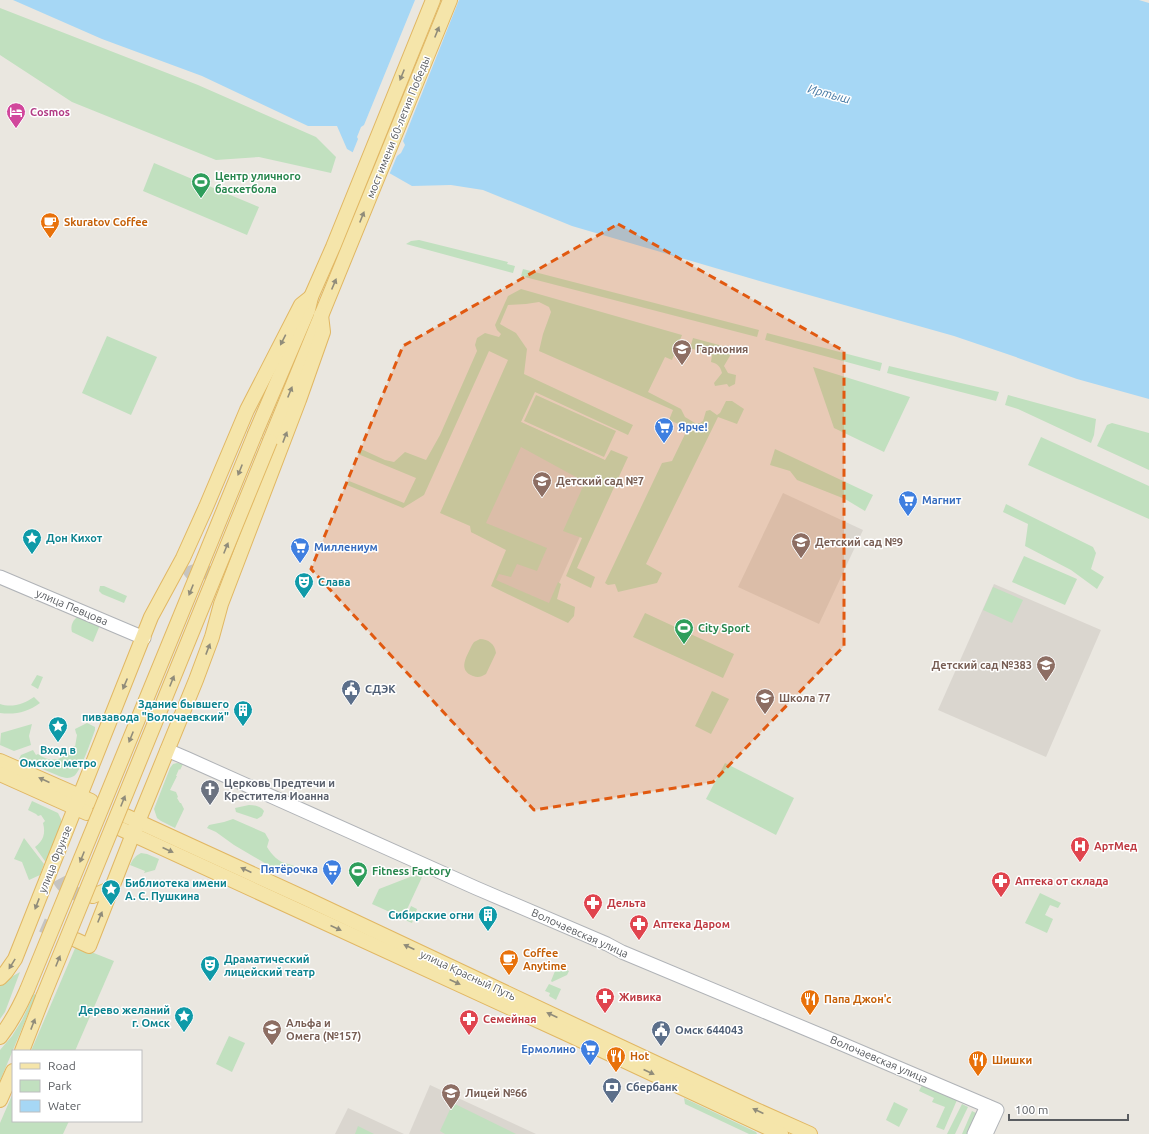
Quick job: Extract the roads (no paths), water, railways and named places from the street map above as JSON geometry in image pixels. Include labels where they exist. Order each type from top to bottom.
[{"type":"main road","name":"мост имени 60-летия Победы","points":[[311,297],[334,247],[432,0]]},
{"type":"main road","name":"мост имени 60-летия Победы","points":[[321,315],[450,0]]},
{"type":"main road","points":[[0,1037],[21,1003],[27,990],[255,434],[308,310],[311,297]]},
{"type":"main road","name":"улица Фрунзе","points":[[0,978],[15,959],[36,923],[54,861],[83,805],[152,617],[187,550],[247,410],[301,305],[311,297]]},
{"type":"main road","points":[[22,1050],[321,315]]},
{"type":"main road","points":[[83,943],[112,888],[130,825],[167,750],[196,680],[212,637],[221,604],[300,400],[323,332],[321,315]]},
{"type":"main road","points":[[162,597],[185,576]]},
{"type":"main road","points":[[219,585],[221,604]]},
{"type":"main road","points":[[0,761],[83,805]]},
{"type":"main road","points":[[0,774],[83,805]]},
{"type":"main road","name":"улица Красный Путь","points":[[130,825],[307,898],[781,1134]]},
{"type":"main road","points":[[54,861],[59,879]]},
{"type":"main road","points":[[93,896],[112,888]]},
{"type":"main road","name":"улица Красный Путь","points":[[586,1036],[810,1134]]},
{"type":"main road","points":[[0,1100],[12,1073]]},
{"type":"street","name":"улица Певцова","points":[[0,577],[144,638]]},
{"type":"street","name":"Волочаевская улица","points":[[167,750],[188,758],[476,888],[607,944],[622,952],[992,1108]]},
{"type":"street","points":[[974,1134],[992,1108]]},
{"type":"street","points":[[986,1134],[992,1108]]},
{"type":"water","name":"Иртыш","points":[[13,0],[1139,0],[1149,3],[1149,399],[1077,379],[954,336],[572,226],[483,190],[451,185],[412,186],[347,149],[337,126],[308,126],[202,76],[102,39]]},
{"type":"tunnel","points":[[185,576],[195,571],[209,573],[219,585]]},
{"type":"tunnel","points":[[59,879],[62,884],[73,893],[83,896],[93,896]]},
{"type":"tunnel","points":[[42,925],[76,940]]},
{"type":"place","name":"Cosmos","points":[[16,129]]},
{"type":"place","name":"Центр уличного баскетбола","points":[[201,199]]},
{"type":"place","name":"Skuratov Coffee","points":[[50,239]]},
{"type":"place","name":"Гармония","points":[[682,366]]},
{"type":"place","name":"Ярче!","points":[[664,444]]},
{"type":"place","name":"Детский сад №7","points":[[542,498]]},
{"type":"place","name":"Магнит","points":[[908,517]]},
{"type":"place","name":"Дон Кихот","points":[[32,555]]},
{"type":"place","name":"Детский сад №9","points":[[801,559]]},
{"type":"place","name":"Миллениум","points":[[300,564]]},
{"type":"place","name":"Слава","points":[[304,599]]},
{"type":"place","name":"City Sport","points":[[684,645]]},
{"type":"place","name":"Детский сад №383","points":[[1046,682]]},
{"type":"place","name":"СДЭК","points":[[351,706]]},
{"type":"place","name":"Школа 77","points":[[765,715]]},
{"type":"place","name":"Здание бывшего пивзавода \"Волочаевский\"","points":[[243,727]]},
{"type":"place","name":"Вход в Омское метро","points":[[58,743]]},
{"type":"place","name":"Церковь Предтечи и Крестителя Иоанна","points":[[210,806]]},
{"type":"place","name":"АртМед","points":[[1080,863]]},
{"type":"place","name":"Пятёрочка","points":[[332,886]]},
{"type":"place","name":"Fitness Factory","points":[[358,888]]},
{"type":"place","name":"Аптека от склада","points":[[1001,898]]},
{"type":"place","name":"Библиотека имени А. С. Пушкина","points":[[111,906]]},
{"type":"place","name":"Дельта","points":[[593,920]]},
{"type":"place","name":"Сибирские огни","points":[[488,932]]},
{"type":"place","name":"Аптека Даром","points":[[639,941]]},
{"type":"place","name":"Coffee Anytime","points":[[509,976]]},
{"type":"place","name":"Драматический лицейский театр","points":[[210,982]]},
{"type":"place","name":"Живика","points":[[605,1014]]},
{"type":"place","name":"Папа Джон'с","points":[[810,1016]]},
{"type":"place","name":"Дерево желаний г. Омск","points":[[184,1033]]},
{"type":"place","name":"Семейная","points":[[469,1036]]},
{"type":"place","name":"Альфа и Омега (№157)","points":[[272,1046]]},
{"type":"place","name":"Омск 644043","points":[[661,1047]]},
{"type":"place","name":"Ермолино","points":[[590,1066]]},
{"type":"place","name":"Hot","points":[[616,1073]]},
{"type":"place","name":"Шишки","points":[[978,1077]]},
{"type":"place","name":"Сбербанк","points":[[612,1104]]},
{"type":"place","name":"Лицей №66","points":[[451,1110]]}]
